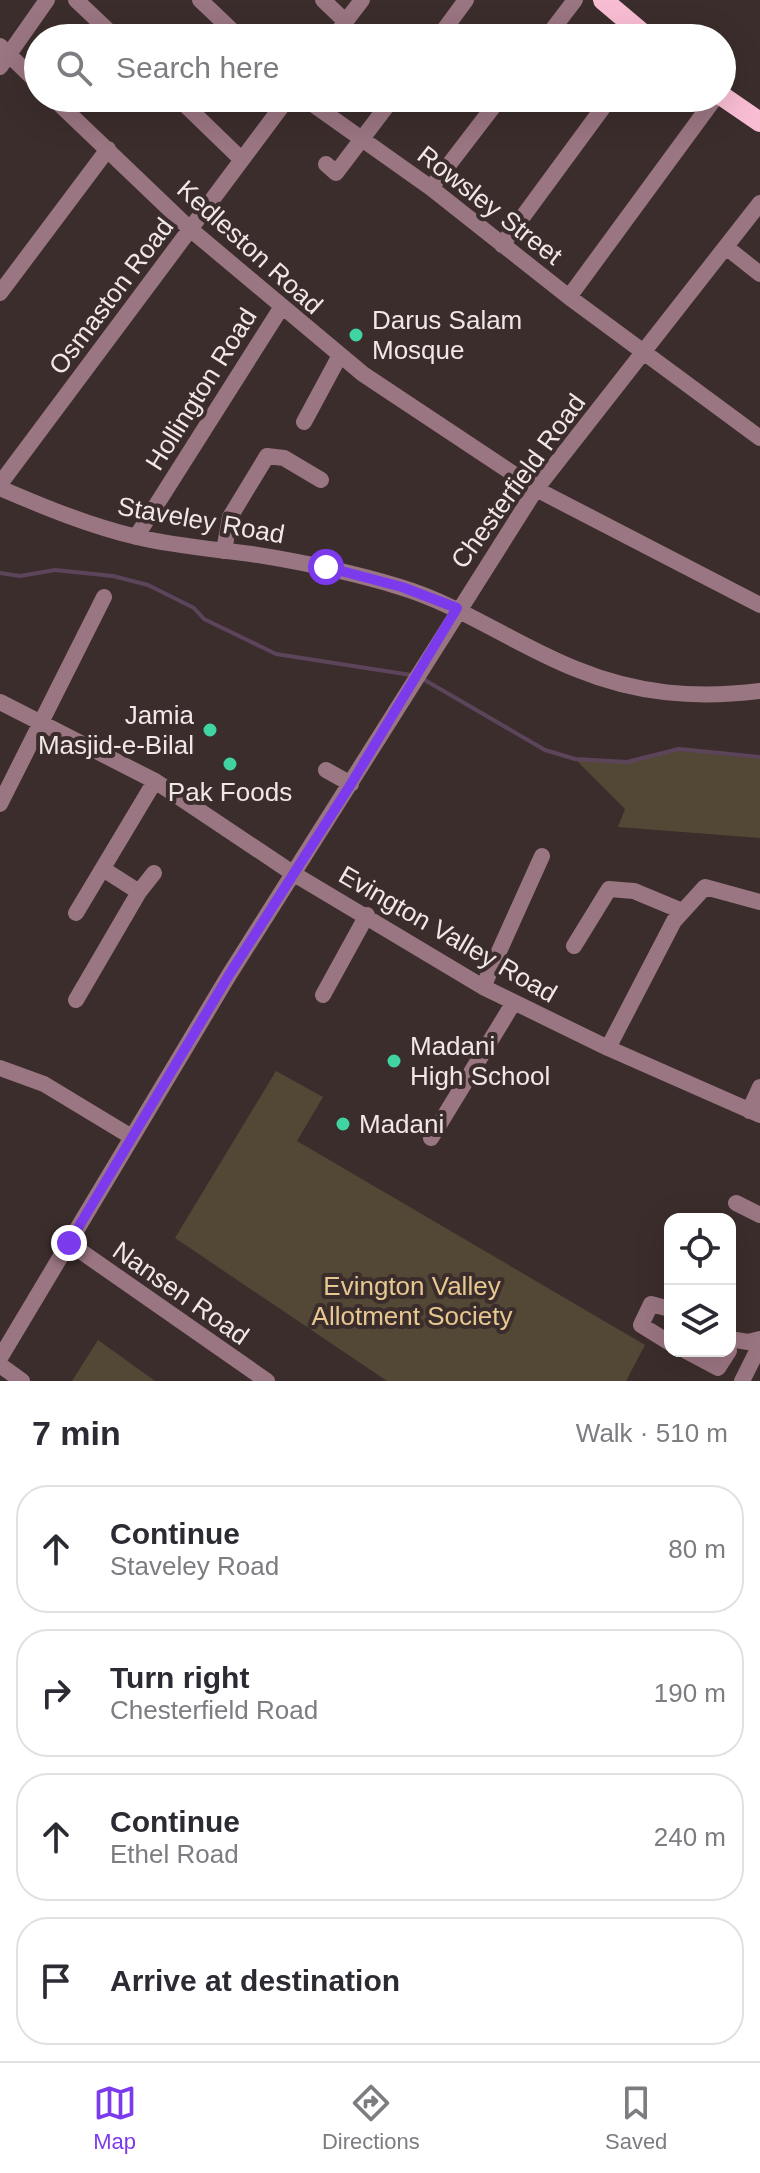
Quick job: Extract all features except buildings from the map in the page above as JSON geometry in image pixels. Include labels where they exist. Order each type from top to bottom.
[{"type":"main road","points":[[615,4],[634,24]]},
{"type":"main road","points":[[736,106],[760,122]]},
{"type":"street","points":[[28,24],[47,0]]},
{"type":"street","points":[[76,0],[101,24]]},
{"type":"street","points":[[200,0],[225,24]]},
{"type":"street","points":[[323,0],[346,22],[362,0]]},
{"type":"street","points":[[448,24],[466,0]]},
{"type":"street","points":[[557,24],[575,0]]},
{"type":"street","points":[[24,29],[3,56],[24,72]]},
{"type":"street","name":"Kedleston Road","points":[[68,112],[190,229],[339,357],[536,489],[760,605]]},
{"type":"street","points":[[192,112],[241,159]]},
{"type":"street","name":"Osmaston Road","points":[[0,486],[277,112]]},
{"type":"street","name":"Rowsley Street","points":[[325,112],[431,188],[569,297],[760,438]]},
{"type":"street","points":[[326,164],[336,173],[382,112]]},
{"type":"street","points":[[431,188],[489,112]]},
{"type":"street","points":[[502,245],[600,112]]},
{"type":"street","points":[[569,297],[705,112]]},
{"type":"street","points":[[0,293],[108,149]]},
{"type":"street","name":"Chesterfield Road","points":[[0,1358],[95,1204],[130,1136],[351,784],[457,608],[536,489],[760,203]]},
{"type":"street","points":[[726,247],[760,274]]},
{"type":"street","name":"Hollington Road","points":[[136,537],[281,308]]},
{"type":"street","points":[[304,422],[339,357]]},
{"type":"street","points":[[224,551],[230,517],[267,456],[284,458],[321,480]]},
{"type":"street","name":"Staveley Road","points":[[0,486],[51,510],[136,537],[326,567],[402,587],[457,608],[573,669],[620,685],[670,695],[710,697],[760,691]]},
{"type":"street","points":[[0,804],[22,766],[39,721],[104,597]]},
{"type":"street","name":"Evington Valley Road","points":[[0,702],[155,781],[290,880],[367,915],[483,987],[608,1048],[754,1113]]},
{"type":"street","points":[[326,770],[351,784]]},
{"type":"street","points":[[76,913],[155,781]]},
{"type":"street","points":[[483,987],[542,856]]},
{"type":"street","points":[[103,869],[139,892]]},
{"type":"street","points":[[76,1000],[139,892],[154,873]]},
{"type":"street","points":[[608,1048],[685,907],[705,887],[760,902]]},
{"type":"street","points":[[574,946],[609,889],[634,891],[685,907]]},
{"type":"street","points":[[323,995],[367,915]]},
{"type":"street","points":[[431,1138],[514,1002]]},
{"type":"street","points":[[0,1068],[44,1084],[130,1136]]},
{"type":"street","points":[[754,1113],[760,1087]]},
{"type":"street","points":[[736,1203],[760,1215]]},
{"type":"street","name":"Nansen Road","points":[[69,1243],[267,1381]]},
{"type":"street","points":[[664,1307],[651,1304],[641,1325],[664,1339]]},
{"type":"street","points":[[736,1344],[760,1339]]},
{"type":"street","points":[[697,1357],[729,1374],[760,1345]]},
{"type":"street","points":[[0,1365],[22,1381]]},
{"type":"green space","points":[[679,749],[760,757],[760,838],[618,827],[625,809],[575,759],[627,762]]},
{"type":"green space","name":"Evington Valley Allotment Society","points":[[276,1071],[323,1097],[297,1141],[645,1345],[626,1381],[387,1381],[175,1238]]},
{"type":"green space","points":[[98,1340],[155,1381],[72,1381]]},
{"type":"waterway","points":[[0,573],[20,576],[55,570],[113,576],[148,585],[194,608],[204,619],[276,654],[411,675]]},
{"type":"waterway","points":[[423,679],[545,750],[575,759],[627,762],[679,749],[760,757]]},
{"type":"place","name":"Darus Salam Mosque","points":[[356,335]]},
{"type":"place","name":"Jamia Masjid-e-Bilal","points":[[210,730]]},
{"type":"place","name":"Pak Foods","points":[[230,764]]},
{"type":"place","name":"Madani High School","points":[[394,1061]]},
{"type":"place","name":"Madani","points":[[343,1124]]},
{"type":"route","points":[[69,1243],[95,1204],[130,1136],[351,784],[457,608],[402,587],[326,567]]}]
